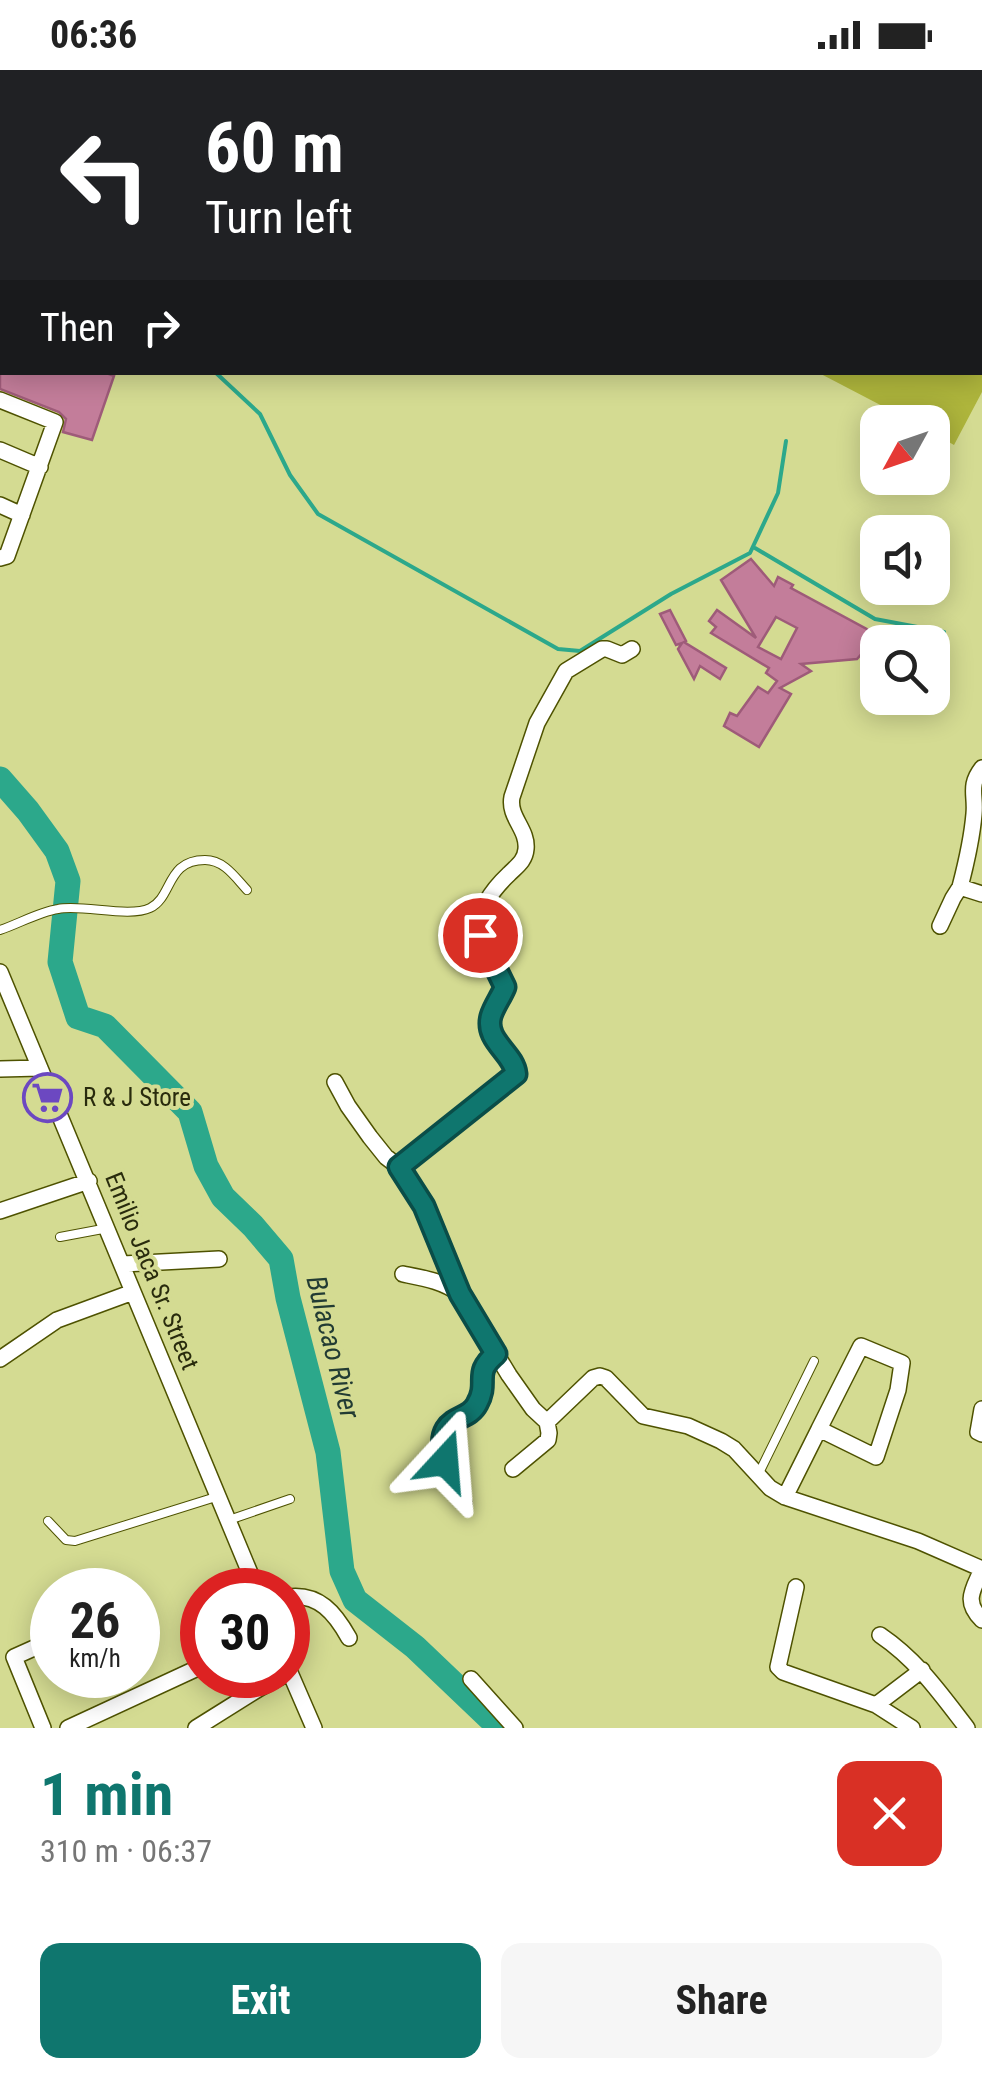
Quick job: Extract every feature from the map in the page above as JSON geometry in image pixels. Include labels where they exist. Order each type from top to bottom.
[{"type":"street","points":[[0,400],[55,422],[7,556],[0,558]]},
{"type":"street","points":[[0,450],[40,467]]},
{"type":"street","points":[[0,505],[22,515]]},
{"type":"street","points":[[399,1167],[516,1074],[516,1066],[490,1028],[491,1014],[505,987],[480,935],[480,921],[488,899],[522,861],[527,847],[512,813],[512,797],[537,723],[566,671],[602,649],[622,655],[632,649]]},
{"type":"street","points":[[940,926],[960,887],[975,810],[972,788],[982,768]]},
{"type":"street","points":[[960,887],[982,894]]},
{"type":"street","name":"Emilio Jaca Sr. Street","points":[[0,972],[248,1568]]},
{"type":"street","points":[[0,1069],[40,1068]]},
{"type":"street","points":[[335,1082],[348,1106],[386,1158],[399,1167],[424,1206],[460,1294],[496,1354],[547,1422],[548,1440],[513,1469]]},
{"type":"street","points":[[0,1210],[88,1182]]},
{"type":"street","points":[[123,1264],[218,1259]]},
{"type":"street","points":[[402,1274],[440,1282],[460,1294]]},
{"type":"street","points":[[0,1359],[57,1320],[133,1292]]},
{"type":"street","points":[[785,1497],[819,1429],[862,1346],[902,1363],[898,1390],[876,1457],[819,1429]]},
{"type":"street","points":[[464,1503],[445,1461],[444,1433],[452,1422],[476,1408],[483,1385],[481,1371],[496,1354]]},
{"type":"street","points":[[547,1422],[593,1378],[600,1376],[613,1382],[643,1416],[688,1426],[721,1440],[770,1488],[785,1497],[918,1541],[982,1569],[970,1601],[982,1620]]},
{"type":"street","points":[[982,1409],[978,1432],[982,1434]]},
{"type":"street","points":[[796,1588],[778,1667],[876,1705],[912,1728]]},
{"type":"street","points":[[310,1599],[321,1604],[349,1638]]},
{"type":"street","points":[[880,1635],[903,1650],[922,1670],[967,1728]]},
{"type":"street","points":[[30,1649],[14,1656],[30,1696]]},
{"type":"street","points":[[876,1705],[922,1670]]},
{"type":"street","points":[[68,1728],[180,1676]]},
{"type":"street","points":[[471,1679],[515,1728]]},
{"type":"street","points":[[31,1698],[43,1728]]},
{"type":"street","points":[[196,1728],[244,1698]]},
{"type":"street","points":[[300,1698],[314,1728]]},
{"type":"lane","points":[[0,930],[58,908],[150,908],[162,897],[170,878],[186,864],[207,860],[228,868],[247,890]]},
{"type":"lane","points":[[60,1237],[108,1228]]},
{"type":"lane","points":[[758,1475],[814,1361]]},
{"type":"lane","points":[[48,1521],[66,1540],[75,1541],[219,1496]]},
{"type":"lane","points":[[229,1520],[290,1499]]},
{"type":"green space","points":[[823,375],[982,375],[982,392],[954,445],[950,443],[950,405],[880,405]]},
{"type":"building","points":[[0,375],[114,376],[92,440],[63,432],[66,419],[59,412],[0,389]]},
{"type":"building","points":[[751,559],[774,586],[778,577],[860,625],[857,659],[801,664],[811,671],[780,688],[791,694],[759,747],[724,726],[730,713],[737,716],[758,687],[768,693],[777,681],[766,673],[769,668],[711,633],[716,627],[709,621],[717,610],[756,638],[721,580]],"holes":[[[776,617],[797,628],[781,659],[758,647]]]},
{"type":"building","points":[[670,610],[684,642],[726,668],[720,679],[700,666],[694,679],[678,649],[682,643],[676,645],[660,614]]},
{"type":"waterway","points":[[218,375],[260,414],[290,475],[318,514],[558,649],[580,651],[671,594],[750,553],[778,493],[786,441]]},
{"type":"waterway","points":[[755,548],[875,619],[907,625]]},
{"type":"waterway","name":"Bulacao River","points":[[0,779],[57,851],[68,881],[60,962],[78,1017],[105,1026],[190,1112],[206,1166],[223,1197],[281,1259],[328,1452],[342,1571],[355,1600],[415,1647],[500,1728]]},
{"type":"place","name":"R & J Store","points":[[48,1097]]},
{"type":"route","points":[[445,1461],[444,1433],[452,1422],[476,1408],[483,1385],[481,1371],[496,1354],[460,1294],[424,1206],[399,1167],[516,1074],[516,1066],[490,1028],[491,1014],[505,987],[480,935]]}]
